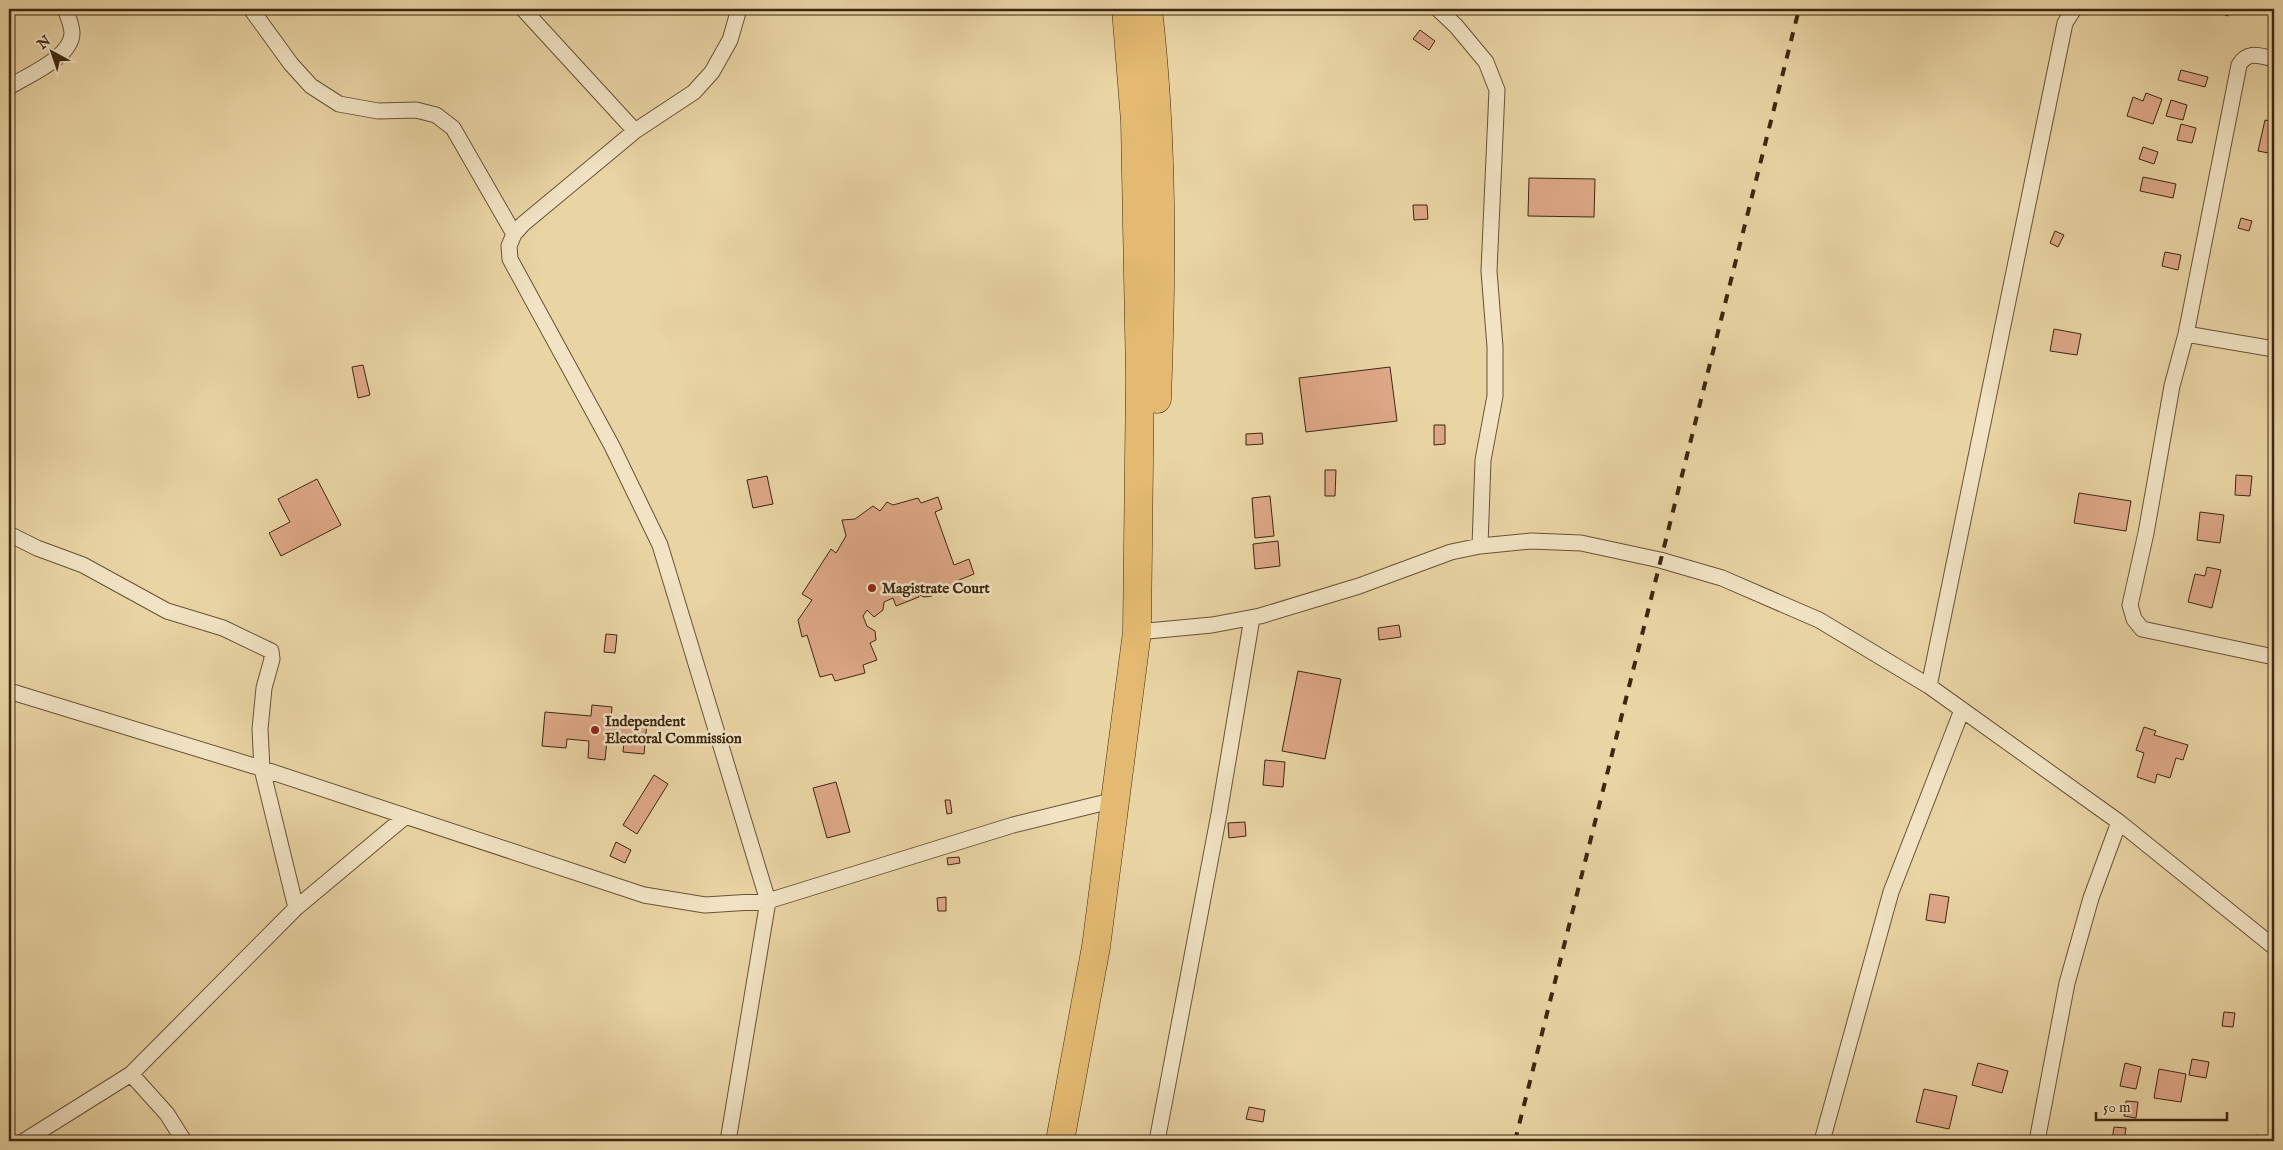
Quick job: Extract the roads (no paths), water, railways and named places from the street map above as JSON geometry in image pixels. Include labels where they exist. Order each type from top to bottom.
[{"type":"highway","points":[[1060,1141],[1096,948],[1137,632],[1140,377],[1135,121],[1126,9]]},
{"type":"highway","points":[[1139,567],[1154,475],[1162,279],[1158,125],[1148,9]]},
{"type":"street","points":[[9,87],[61,56],[69,44],[72,33],[65,9]]},
{"type":"street","points":[[251,9],[311,86],[339,104],[378,111],[416,110],[436,115],[453,128],[514,234]]},
{"type":"street","points":[[523,9],[635,131]]},
{"type":"street","points":[[728,1141],[768,901],[660,545],[612,446],[510,259],[509,246],[514,234],[530,218],[635,131],[694,92],[712,72],[730,40],[739,9]]},
{"type":"street","points":[[1438,9],[1456,26],[1486,62],[1497,90],[1490,271],[1495,348],[1495,396],[1482,460],[1480,546]]},
{"type":"street","points":[[1929,686],[2065,24],[2074,9]]},
{"type":"street","points":[[2274,59],[2252,54],[2246,56],[2239,65],[2186,334],[2172,386],[2146,533],[2130,605],[2130,612],[2137,625],[2142,629],[2274,657]]},
{"type":"street","points":[[2186,334],[2274,349]]},
{"type":"street","points":[[9,534],[37,548],[83,565],[166,611],[223,628],[271,651],[272,659],[264,688],[260,729],[262,769],[296,908]]},
{"type":"street","points":[[1137,632],[1212,625],[1252,618],[1359,586],[1450,552],[1480,546],[1531,541],[1581,543],[1660,560],[1722,578],[1819,620],[1929,686],[2119,822],[2274,947]]},
{"type":"street","points":[[1157,1141],[1219,814],[1252,618]]},
{"type":"street","points":[[9,691],[262,769],[644,895],[705,906],[768,901],[1013,825],[1115,800]]},
{"type":"street","points":[[1822,1141],[1891,892],[1962,710]]},
{"type":"street","points":[[24,1141],[131,1074],[296,908],[406,816]]},
{"type":"street","points":[[2037,1141],[2067,983],[2091,898],[2119,822]]},
{"type":"street","points":[[131,1074],[166,1114],[184,1141]]},
{"type":"railway","points":[[1515,1141],[1799,9]]},
{"type":"place","name":"Magistrate Court","points":[[872,588]]},
{"type":"place","name":"Independent Electoral Commission","points":[[595,730]]}]
